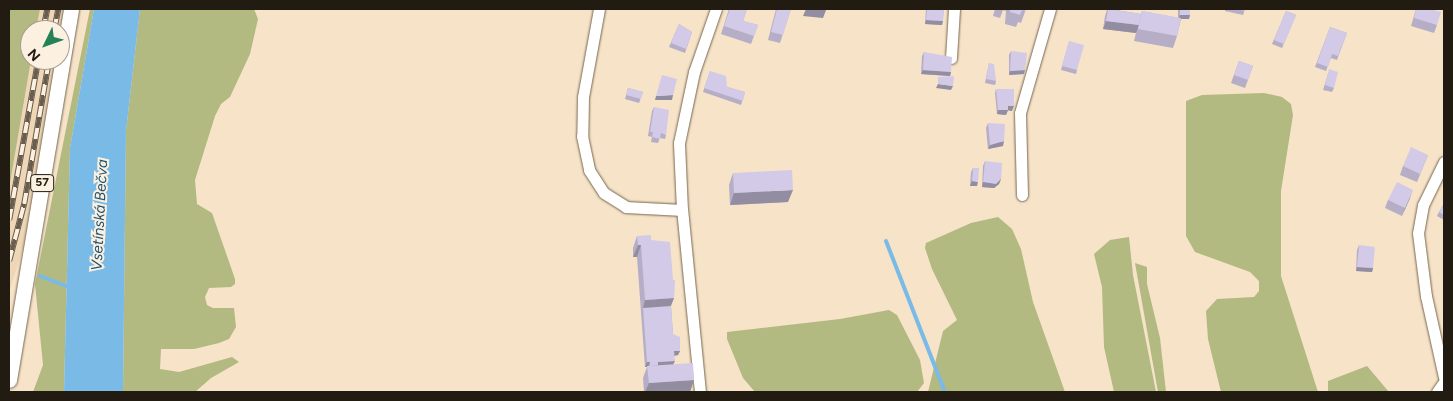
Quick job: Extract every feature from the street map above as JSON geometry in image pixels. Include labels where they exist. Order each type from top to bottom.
[{"type":"main road","name":"57","points":[[9,380],[70,9]]},
{"type":"street","points":[[599,9],[583,97],[582,136],[589,170],[604,193],[626,207],[682,210]]},
{"type":"street","points":[[700,392],[682,210],[680,125],[716,9]]},
{"type":"street","points":[[951,58],[954,9]]},
{"type":"street","points":[[1022,195],[1020,113],[1050,9]]},
{"type":"street","points":[[1444,162],[1423,205],[1418,233],[1426,296],[1444,376]]},
{"type":"street","points":[[1437,392],[1444,382]]},
{"type":"shaded area","points":[[40,9],[68,9],[64,20],[38,20]]},
{"type":"shaded area","points":[[29,70],[57,70],[25,243],[9,292],[9,189]]},
{"type":"green space","points":[[9,9],[40,9],[38,20],[20,20],[20,70],[29,70],[9,189]]},
{"type":"green space","points":[[90,9],[94,9],[70,148],[64,392],[33,392],[43,365],[35,284]]},
{"type":"green space","points":[[140,9],[254,9],[258,19],[250,54],[230,97],[221,104],[215,116],[195,180],[197,204],[212,213],[235,279],[235,284],[231,287],[209,288],[205,297],[207,305],[213,308],[234,308],[236,327],[229,339],[219,343],[194,349],[161,349],[160,369],[179,372],[232,357],[239,362],[211,378],[195,392],[123,392],[126,131]]},
{"type":"green space","points":[[1264,93],[1282,97],[1291,104],[1293,115],[1281,191],[1281,276],[1318,392],[1221,392],[1208,339],[1206,311],[1217,299],[1254,297],[1259,291],[1259,281],[1250,272],[1195,252],[1186,236],[1186,101],[1202,95]]},
{"type":"green space","points":[[998,217],[1012,229],[1021,249],[1033,302],[1065,392],[928,392],[943,331],[957,320],[932,269],[925,248],[926,243],[971,223]]},
{"type":"green space","points":[[1129,237],[1133,275],[1156,392],[1114,392],[1104,347],[1102,287],[1094,254],[1110,240]]},
{"type":"green space","points":[[1135,263],[1147,267],[1147,284],[1160,338],[1166,392],[1158,392]]},
{"type":"green space","points":[[889,310],[897,315],[920,360],[924,383],[917,392],[755,392],[743,378],[727,339],[727,332],[840,319]]},
{"type":"green space","points":[[1367,366],[1389,392],[1328,392],[1328,381]]},
{"type":"water","name":"Vsetínská Bečva","points":[[94,9],[140,9],[126,131],[123,392],[64,392],[70,148]]},
{"type":"building","points":[[730,9],[747,9],[743,21],[758,25],[754,36],[724,26]]},
{"type":"building","points":[[777,9],[791,9],[783,35],[771,32]]},
{"type":"building","points":[[927,9],[944,9],[943,21],[926,20]]},
{"type":"building","points":[[1010,9],[1026,9],[1026,11],[1022,10],[1020,15],[1010,12]]},
{"type":"building","points":[[1108,9],[1141,14],[1139,25],[1106,21]]},
{"type":"building","points":[[1180,9],[1190,9],[1190,15],[1180,15]]},
{"type":"building","points":[[1416,9],[1430,9],[1441,12],[1437,25],[1414,18]]},
{"type":"building","points":[[1142,11],[1181,18],[1177,36],[1138,29]]},
{"type":"building","points":[[1286,11],[1296,15],[1284,44],[1274,40]]},
{"type":"building","points":[[679,24],[692,32],[686,49],[671,43]]},
{"type":"building","points":[[1330,27],[1347,33],[1338,56],[1332,54],[1328,67],[1317,63]]},
{"type":"building","points":[[1069,41],[1084,45],[1077,70],[1062,66]]},
{"type":"building","points":[[1011,51],[1027,53],[1025,70],[1010,71]]},
{"type":"building","points":[[924,52],[952,57],[951,72],[923,70]]},
{"type":"building","points":[[1239,61],[1253,66],[1248,80],[1234,75]]},
{"type":"building","points":[[989,63],[994,64],[996,81],[986,79]]},
{"type":"building","points":[[1329,69],[1338,72],[1334,88],[1325,85]]},
{"type":"building","points":[[710,71],[726,76],[727,87],[745,92],[743,101],[704,88]]},
{"type":"building","points":[[662,75],[677,79],[673,95],[656,96]]},
{"type":"building","points":[[954,76],[953,86],[938,84],[938,77]]},
{"type":"building","points":[[628,88],[643,92],[641,99],[626,95]]},
{"type":"building","points":[[996,89],[1014,89],[1014,106],[1008,106],[1008,110],[998,110]]},
{"type":"building","points":[[654,107],[669,110],[666,135],[661,133],[660,139],[652,137],[653,132],[650,132]]},
{"type":"building","points":[[988,123],[1005,124],[1004,141],[990,145]]},
{"type":"building","points":[[1411,147],[1428,155],[1420,174],[1403,166]]},
{"type":"building","points":[[985,161],[1002,163],[1001,179],[996,184],[983,182]]},
{"type":"building","points":[[973,168],[979,168],[978,182],[972,181]]},
{"type":"building","points":[[792,170],[793,190],[734,193],[733,173]]},
{"type":"building","points":[[1397,182],[1413,190],[1405,208],[1388,200]]},
{"type":"building","points":[[1444,203],[1444,215],[1439,212]]},
{"type":"building","points":[[651,235],[651,240],[670,242],[673,280],[675,280],[674,298],[645,300],[641,245],[638,245],[637,236]]},
{"type":"building","points":[[1359,245],[1375,247],[1373,268],[1357,267]]},
{"type":"building","points":[[671,306],[673,334],[680,337],[680,351],[674,351],[675,361],[658,362],[658,365],[650,366],[650,362],[647,362],[643,308]]},
{"type":"building","points":[[693,363],[694,380],[649,383],[647,366]]},
{"type":"waterway","points":[[886,241],[945,392]]},
{"type":"waterway","points":[[40,276],[68,287]]},
{"type":"railway","points":[[45,20],[47,9]]},
{"type":"railway","points":[[56,20],[58,9]]},
{"type":"railway","points":[[9,220],[36,70]]},
{"type":"railway","points":[[9,261],[24,204],[47,70]]}]
